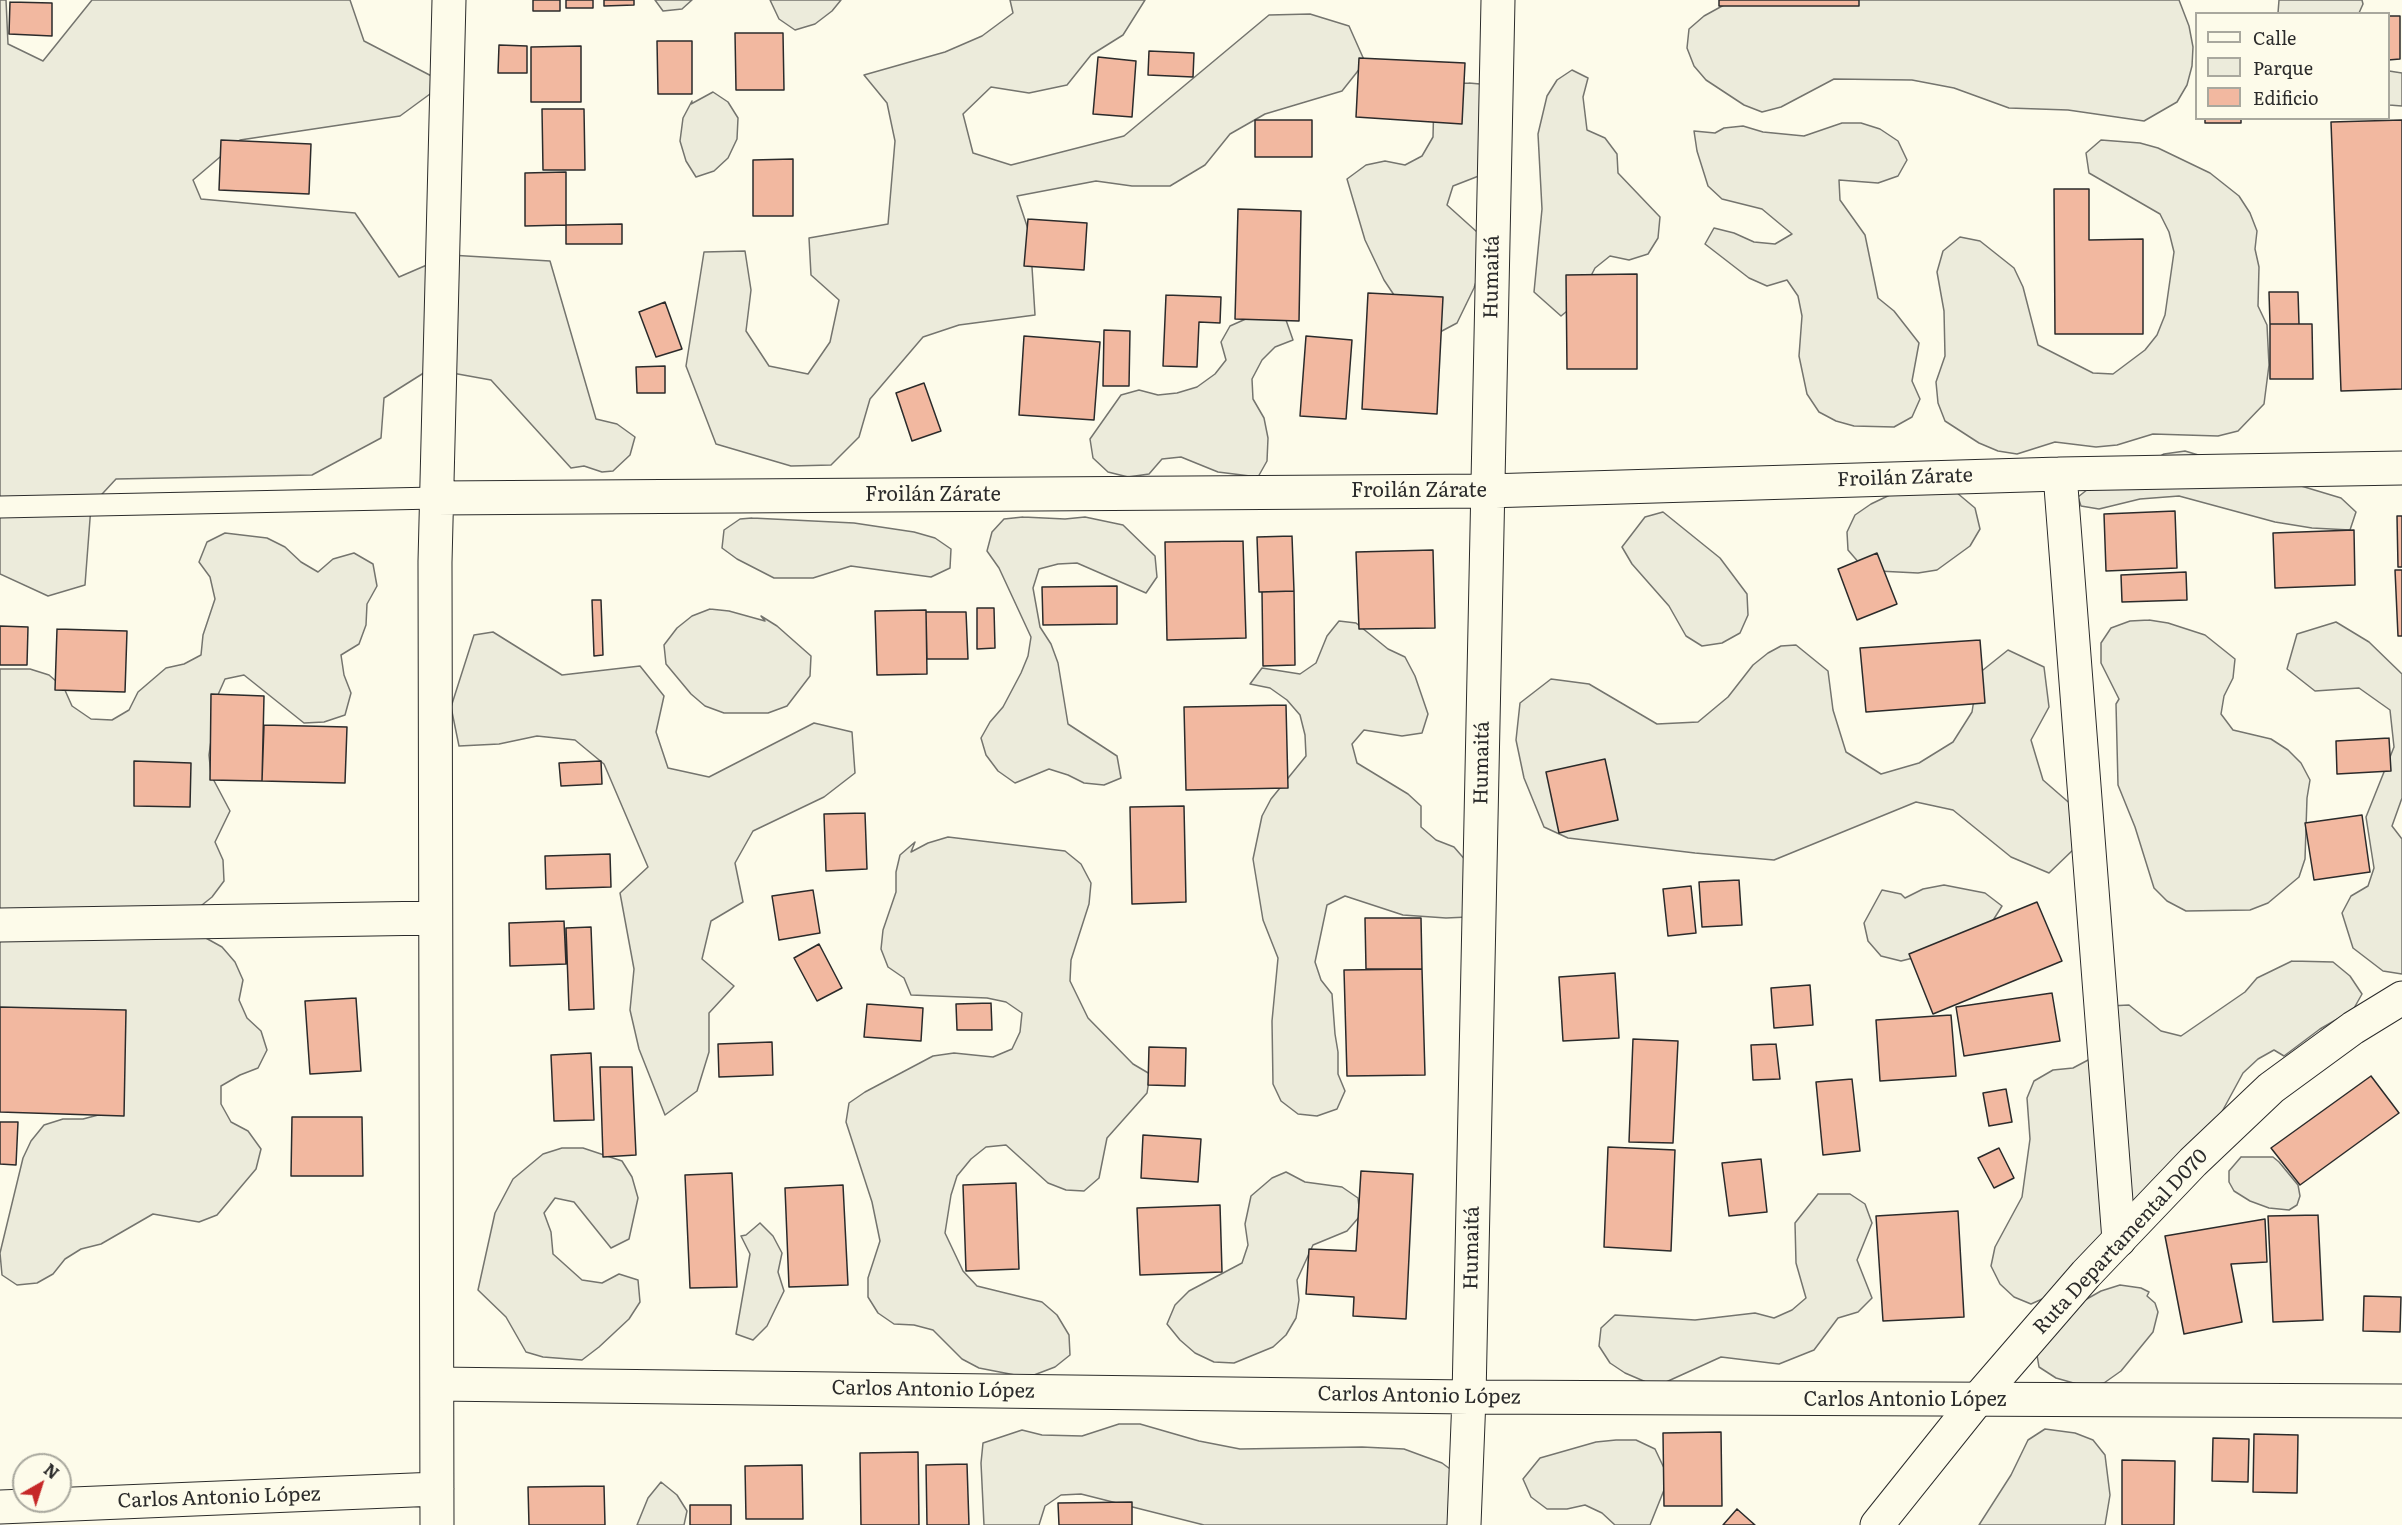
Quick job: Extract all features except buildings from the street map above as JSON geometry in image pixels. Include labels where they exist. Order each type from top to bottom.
[{"type":"street","points":[[437,1525],[436,498],[449,0]]},
{"type":"street","name":"Humaitá","points":[[1464,1525],[1469,1397],[1498,0]]},
{"type":"street","name":"Froilán Zárate","points":[[436,498],[1487,490],[2060,474],[2402,468]]},
{"type":"street","points":[[2060,474],[2119,1240]]},
{"type":"street","points":[[0,925],[435,918]]},
{"type":"street","name":"Ruta Departamental D070","points":[[1877,1525],[1977,1400],[2086,1274],[2193,1162],[2271,1088],[2353,1028],[2402,998]]},
{"type":"street","name":"Carlos Antonio López","points":[[437,1384],[1469,1397],[2402,1401]]},
{"type":"street","name":"Carlos Antonio López","points":[[0,1507],[437,1489]]},
{"type":"lane","points":[[0,507],[436,498]]},
{"type":"green space","points":[[0,0],[6,0],[8,44],[43,61],[92,0],[350,0],[364,41],[445,83],[400,116],[240,140],[193,180],[201,199],[355,213],[399,277],[450,255],[550,261],[596,419],[617,424],[635,437],[630,455],[613,471],[602,472],[584,466],[571,468],[491,380],[430,369],[384,398],[381,438],[312,475],[116,479],[91,506],[85,585],[48,596],[0,574]]},
{"type":"green space","points":[[655,0],[692,0],[682,9],[663,11]]},
{"type":"green space","points":[[770,0],[841,0],[832,11],[815,24],[795,30],[779,19]]},
{"type":"green space","points":[[1010,0],[1145,0],[1123,35],[1091,55],[1067,85],[1029,93],[991,87],[963,114],[973,153],[1011,165],[1124,136],[1269,15],[1310,14],[1349,26],[1365,62],[1342,91],[1265,114],[1230,134],[1205,165],[1170,186],[1132,186],[1096,181],[1017,196],[1030,235],[1035,315],[959,325],[923,337],[870,399],[859,437],[831,465],[791,466],[716,444],[686,366],[704,252],[745,251],[751,290],[746,331],[769,366],[808,374],[830,342],[839,300],[811,275],[809,238],[888,224],[895,141],[887,103],[864,75],[945,52],[982,36],[1013,13]]},
{"type":"green space","points":[[1733,0],[2179,0],[2189,26],[2193,47],[2192,66],[2187,85],[2177,102],[2144,121],[2068,110],[2009,108],[1954,88],[1912,80],[1834,79],[1781,107],[1762,112],[1744,105],[1706,80],[1694,66],[1687,48],[1689,29],[1704,16]]},
{"type":"green space","points":[[2279,0],[2362,0],[2363,4],[2359,12],[2278,12]]},
{"type":"green space","points":[[1572,70],[1588,78],[1583,97],[1587,130],[1605,138],[1617,154],[1618,173],[1660,217],[1658,238],[1648,254],[1629,260],[1610,256],[1595,268],[1577,303],[1561,316],[1534,292],[1542,209],[1538,134],[1547,96],[1557,80]]},
{"type":"green space","points":[[2390,71],[2402,73],[2402,106],[2390,105]]},
{"type":"green space","points":[[1450,84],[1491,85],[1489,172],[1453,186],[1447,205],[1477,232],[1486,251],[1474,288],[1457,323],[1440,332],[1394,295],[1384,280],[1365,240],[1347,179],[1366,165],[1385,161],[1405,165],[1422,156],[1433,137],[1434,96]]},
{"type":"green space","points":[[713,92],[728,102],[738,118],[737,139],[728,158],[714,171],[696,177],[686,161],[680,141],[683,118],[692,101],[691,104]]},
{"type":"green space","points":[[1842,123],[1861,123],[1880,129],[1898,141],[1907,160],[1898,176],[1878,183],[1839,180],[1840,200],[1865,235],[1878,298],[1894,311],[1919,343],[1912,381],[1920,399],[1912,417],[1894,427],[1854,426],[1836,421],[1819,412],[1807,394],[1799,356],[1802,316],[1798,296],[1787,280],[1767,286],[1749,278],[1705,244],[1714,228],[1734,233],[1754,242],[1775,244],[1792,234],[1762,209],[1722,199],[1708,186],[1697,151],[1694,131],[1715,133],[1724,128],[1743,126],[1763,132],[1804,136]]},
{"type":"green space","points":[[2101,140],[2140,143],[2158,148],[2210,173],[2239,196],[2250,213],[2257,231],[2255,249],[2259,267],[2258,306],[2267,325],[2269,365],[2264,404],[2238,431],[2218,436],[2153,434],[2117,445],[2096,447],[2055,442],[2017,454],[1998,451],[1979,443],[1945,421],[1938,403],[1936,382],[1945,356],[1944,311],[1937,272],[1943,251],[1960,237],[1980,241],[2014,268],[2023,287],[2038,345],[2093,373],[2113,374],[2145,350],[2157,335],[2165,315],[2174,252],[2169,232],[2160,214],[2089,173],[2086,153]]},
{"type":"green space","points":[[1248,318],[1286,320],[1293,340],[1275,347],[1262,360],[1252,379],[1253,399],[1264,418],[1268,438],[1267,461],[1258,477],[1218,472],[1181,457],[1162,459],[1149,474],[1128,477],[1108,472],[1093,458],[1090,439],[1121,395],[1139,390],[1158,395],[1177,393],[1197,387],[1215,374],[1226,360],[1221,342],[1230,326]]},
{"type":"green space","points":[[2185,451],[2341,498],[2356,512],[2350,530],[2312,528],[2275,522],[2179,496],[2140,499],[2099,509],[2081,506],[2078,497],[2093,485],[2129,474],[2164,454]]},
{"type":"green space","points":[[1944,482],[1975,508],[1980,529],[1970,546],[1937,570],[1918,573],[1878,571],[1860,564],[1848,550],[1847,532],[1855,515],[1894,493]]},
{"type":"green space","points":[[1663,512],[1720,558],[1747,594],[1748,615],[1740,633],[1722,643],[1702,646],[1686,636],[1669,606],[1632,564],[1622,547],[1645,517]]},
{"type":"green space","points":[[1023,517],[1065,519],[1085,517],[1123,525],[1155,556],[1157,577],[1146,593],[1077,563],[1058,564],[1039,569],[1033,588],[1040,627],[1051,644],[1058,663],[1068,724],[1117,756],[1121,778],[1104,785],[1084,783],[1049,769],[1015,783],[998,771],[986,755],[981,738],[990,722],[1003,707],[1021,673],[1028,656],[1031,637],[999,568],[987,551],[992,532],[1004,519]]},
{"type":"green space","points":[[740,519],[854,523],[914,532],[935,538],[951,549],[950,568],[931,577],[851,566],[813,578],[774,578],[737,559],[722,548],[724,530]]},
{"type":"green space","points":[[225,533],[267,538],[285,547],[301,562],[318,572],[333,559],[354,553],[373,564],[377,586],[367,604],[366,625],[359,644],[341,655],[344,675],[351,693],[345,715],[324,722],[304,723],[244,675],[225,679],[217,697],[209,755],[211,775],[230,811],[215,842],[223,860],[224,881],[212,897],[197,909],[204,937],[222,947],[235,962],[243,980],[239,1000],[247,1018],[261,1031],[267,1050],[258,1068],[221,1086],[221,1104],[231,1122],[248,1131],[261,1149],[256,1169],[217,1215],[199,1222],[153,1214],[101,1244],[81,1249],[65,1259],[53,1274],[37,1283],[17,1285],[2,1275],[0,1253],[23,1158],[31,1141],[44,1125],[63,1119],[83,1119],[102,1114],[0,1044],[0,669],[30,669],[49,675],[64,688],[72,706],[91,719],[112,720],[129,710],[138,692],[166,668],[184,664],[201,655],[203,635],[215,599],[210,577],[199,562],[207,542]]},
{"type":"green space","points":[[710,609],[729,611],[765,621],[761,616],[777,626],[811,656],[810,676],[787,706],[768,713],[724,713],[705,706],[691,694],[666,664],[664,645],[677,628],[692,616]]},
{"type":"green space","points":[[2149,620],[2168,623],[2205,635],[2235,659],[2233,678],[2224,696],[2221,714],[2233,730],[2271,739],[2288,750],[2301,763],[2310,780],[2307,798],[2305,859],[2299,877],[2268,903],[2250,910],[2186,911],[2167,901],[2154,888],[2135,827],[2118,785],[2116,704],[2119,699],[2101,663],[2101,643],[2111,628],[2130,621]]},
{"type":"green space","points":[[1339,621],[1356,623],[1388,649],[1405,657],[1415,676],[1428,714],[1422,733],[1402,736],[1364,730],[1352,744],[1357,763],[1408,794],[1421,806],[1421,827],[1436,840],[1454,847],[1467,862],[1468,917],[1403,915],[1345,896],[1327,905],[1315,962],[1321,980],[1332,994],[1338,1074],[1345,1091],[1337,1109],[1317,1116],[1298,1114],[1281,1101],[1273,1084],[1272,1021],[1278,958],[1263,920],[1253,859],[1262,816],[1271,799],[1306,756],[1305,735],[1300,715],[1287,700],[1270,688],[1250,684],[1262,668],[1300,674],[1316,663],[1327,636]]},
{"type":"green space","points":[[2336,622],[2369,642],[2402,674],[2402,798],[2392,826],[2402,839],[2402,974],[2383,971],[2353,948],[2342,913],[2351,896],[2368,886],[2374,868],[2366,817],[2394,747],[2390,710],[2359,688],[2315,691],[2287,669],[2297,634]]},
{"type":"green space","points":[[493,632],[562,675],[640,666],[664,696],[656,732],[668,768],[709,777],[814,723],[852,732],[855,773],[824,797],[753,831],[735,863],[743,902],[711,921],[702,959],[734,986],[709,1013],[709,1052],[697,1091],[665,1115],[639,1049],[630,1010],[634,969],[620,893],[648,867],[604,764],[575,740],[537,736],[499,744],[459,746],[451,707],[474,635]]},
{"type":"green space","points":[[1796,645],[1828,671],[1833,710],[1846,752],[1881,774],[1919,763],[1953,742],[1972,712],[1978,674],[2008,650],[2044,667],[2049,707],[2031,740],[2043,780],[2074,807],[2076,847],[2049,873],[2011,857],[1953,810],[1916,802],[1774,860],[1568,838],[1544,827],[1524,778],[1516,740],[1520,703],[1551,679],[1589,684],[1657,724],[1698,722],[1728,697],[1753,665],[1768,653],[1781,646]]},
{"type":"green space","points":[[948,837],[1065,851],[1081,864],[1091,883],[1089,904],[1071,960],[1070,981],[1088,1018],[1133,1064],[1150,1074],[1147,1093],[1107,1138],[1099,1178],[1084,1191],[1066,1190],[1048,1183],[1006,1145],[986,1147],[971,1159],[957,1176],[951,1195],[945,1233],[963,1271],[977,1286],[1042,1302],[1057,1315],[1069,1335],[1070,1355],[1055,1367],[1034,1375],[1015,1375],[979,1368],[962,1359],[933,1330],[914,1325],[894,1324],[878,1313],[868,1297],[868,1278],[880,1241],[872,1202],[846,1122],[849,1103],[933,1056],[954,1053],[993,1057],[1012,1049],[1020,1032],[1022,1013],[1006,1002],[987,998],[911,995],[904,978],[888,967],[881,949],[883,930],[896,892],[896,872],[900,855],[915,842],[911,852],[928,843]]},
{"type":"green space","points":[[1944,885],[1985,893],[2002,906],[1992,922],[1960,946],[1901,961],[1881,956],[1868,941],[1864,923],[1882,890],[1901,894],[1905,898],[1923,889]]},
{"type":"green space","points":[[2292,961],[2333,962],[2350,976],[2362,994],[2353,1010],[2320,1029],[2284,1056],[2274,1050],[2258,1059],[2243,1073],[2205,1143],[2049,1296],[2031,1304],[2014,1297],[2000,1284],[1991,1266],[1995,1247],[2022,1197],[2030,1139],[2027,1098],[2034,1081],[2053,1070],[2073,1068],[2090,1059],[2109,1006],[2129,1005],[2161,1031],[2181,1036],[2245,992],[2257,978]]},
{"type":"green space","points":[[562,1148],[583,1148],[622,1161],[632,1177],[638,1198],[629,1239],[611,1248],[574,1202],[555,1198],[544,1213],[551,1232],[553,1254],[582,1280],[602,1283],[619,1274],[638,1280],[640,1302],[629,1319],[582,1360],[543,1357],[526,1352],[506,1317],[478,1290],[495,1213],[513,1179],[543,1154]]},
{"type":"green space","points":[[2241,1157],[2273,1157],[2279,1162],[2298,1185],[2300,1196],[2297,1205],[2289,1210],[2269,1208],[2250,1201],[2234,1191],[2229,1182],[2229,1171]]},
{"type":"green space","points":[[1286,1172],[1305,1182],[1342,1187],[1358,1198],[1360,1216],[1347,1231],[1313,1245],[1297,1280],[1299,1300],[1296,1318],[1286,1335],[1273,1347],[1234,1363],[1214,1362],[1195,1353],[1167,1324],[1175,1305],[1189,1291],[1242,1263],[1248,1245],[1245,1224],[1251,1196],[1272,1178]]},
{"type":"green space","points":[[1818,1194],[1850,1194],[1865,1204],[1872,1223],[1857,1260],[1872,1298],[1858,1312],[1838,1318],[1814,1350],[1779,1364],[1721,1357],[1666,1382],[1646,1382],[1625,1373],[1610,1363],[1599,1346],[1601,1328],[1615,1315],[1695,1320],[1755,1313],[1774,1318],[1792,1310],[1806,1298],[1796,1263],[1795,1223]]},
{"type":"green space","points":[[760,1223],[773,1236],[782,1253],[778,1272],[784,1291],[767,1326],[753,1340],[736,1334],[750,1254],[741,1236],[746,1235]]},
{"type":"green space","points":[[2120,1285],[2141,1288],[2149,1292],[2147,1296],[2155,1303],[2158,1312],[2153,1332],[2121,1371],[2104,1383],[2084,1386],[2056,1378],[2039,1367],[2037,1355],[2085,1300],[2101,1291]]},
{"type":"green space","points":[[1119,1424],[1140,1424],[1199,1441],[1240,1449],[1362,1447],[1404,1449],[1442,1463],[1473,1486],[1452,1525],[1204,1525],[1081,1494],[1061,1495],[1045,1506],[1039,1525],[984,1525],[981,1463],[983,1443],[1022,1430],[1042,1435],[1082,1436]]},
{"type":"green space","points":[[2045,1429],[2075,1433],[2093,1440],[2105,1455],[2110,1495],[2105,1525],[1979,1525],[2011,1475],[2028,1440]]},
{"type":"green space","points":[[1636,1440],[1655,1449],[1664,1468],[1664,1490],[1650,1525],[1615,1525],[1602,1513],[1585,1505],[1567,1509],[1547,1509],[1531,1497],[1523,1479],[1540,1458],[1596,1442]]},
{"type":"green space","points":[[661,1482],[677,1495],[687,1511],[684,1525],[637,1525],[648,1498]]}]
